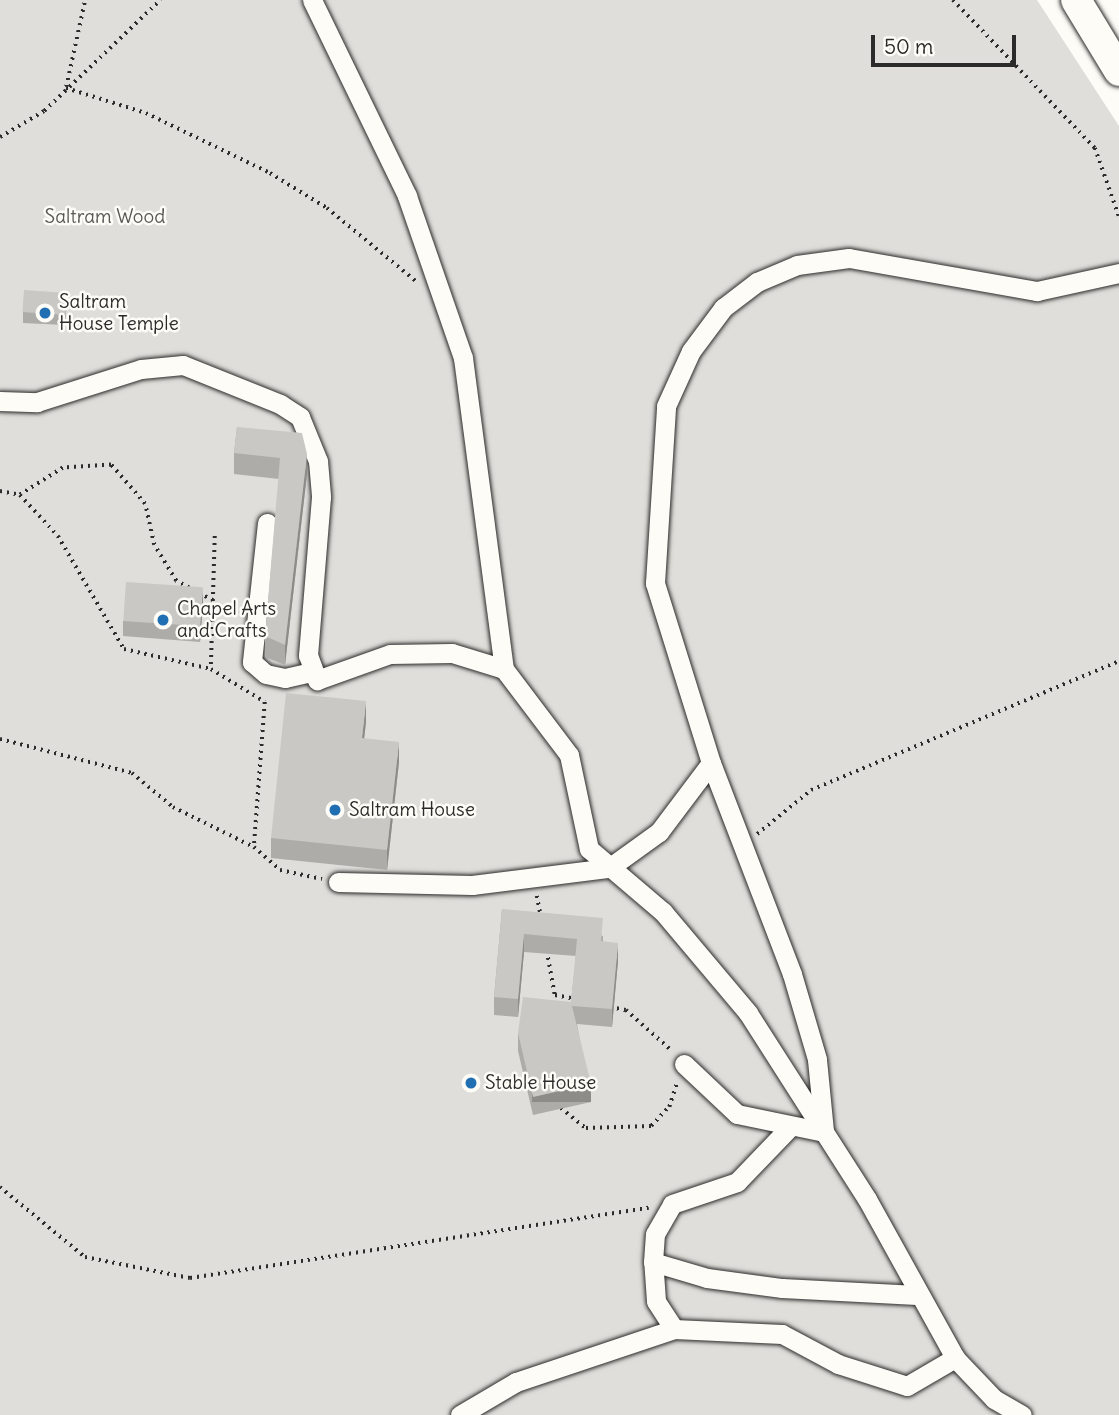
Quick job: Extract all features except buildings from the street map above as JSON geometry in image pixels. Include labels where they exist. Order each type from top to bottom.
[{"type":"highway","points":[[1076,0],[1119,71]]},
{"type":"lane","points":[[312,0],[407,196],[463,358],[503,668],[569,755],[589,849],[663,912],[722,981],[824,1132],[955,1358],[994,1399],[1022,1415]]},
{"type":"lane","points":[[824,1132],[817,1059],[743,846],[711,763],[655,583],[656,484],[666,406],[691,351],[723,308],[757,282],[797,265],[849,258],[1037,290],[1119,273]]},
{"type":"lane","points":[[0,401],[37,402],[141,369],[183,365],[300,417],[318,461],[321,497],[311,673],[317,680],[390,654],[452,653],[503,668]]},
{"type":"lane","points":[[267,523],[252,662],[285,678],[311,673]]},
{"type":"lane","points":[[338,882],[534,880],[610,868],[659,832],[711,763]]},
{"type":"lane","points":[[684,1064],[737,1114],[788,1129],[824,1132]]},
{"type":"lane","points":[[674,1328],[656,1301],[653,1262],[655,1234],[671,1204],[737,1182],[788,1129]]},
{"type":"lane","points":[[653,1262],[707,1278],[782,1288],[917,1296]]},
{"type":"lane","points":[[460,1415],[516,1382],[674,1328],[782,1334],[838,1364],[908,1386],[955,1358]]},
{"type":"path","points":[[66,88],[85,0]]},
{"type":"path","points":[[0,136],[44,111],[160,0]]},
{"type":"path","points":[[953,0],[1095,148],[1119,216]]},
{"type":"path","points":[[66,88],[146,113],[270,173],[327,208],[442,302]]},
{"type":"path","points":[[20,495],[63,468],[111,465],[145,505],[154,545],[176,581],[213,600]]},
{"type":"path","points":[[0,491],[20,495],[58,536],[124,649],[211,669],[265,702],[254,847]]},
{"type":"path","points":[[211,669],[215,536]]},
{"type":"path","points":[[743,846],[811,790],[1119,661]]},
{"type":"path","points":[[0,739],[132,774],[183,813],[254,847],[280,870],[338,882]]},
{"type":"path","points":[[534,880],[542,926]]},
{"type":"path","points":[[544,937],[555,995],[578,1000]]},
{"type":"path","points":[[561,1108],[586,1128],[652,1126],[669,1107],[684,1064],[626,1010],[602,1005]]},
{"type":"path","points":[[0,1187],[85,1257],[190,1278],[671,1204]]},
{"type":"green space","name":"Saltram Wood","points":[[0,0],[1037,0],[1119,126],[1119,1415],[0,1415]]},
{"type":"place","name":"Saltram House Temple","points":[[45,313]]},
{"type":"place","name":"Chapel Arts and Crafts","points":[[163,620]]},
{"type":"place","name":"Saltram House","points":[[335,810]]},
{"type":"place","name":"Stable House","points":[[471,1083]]}]
